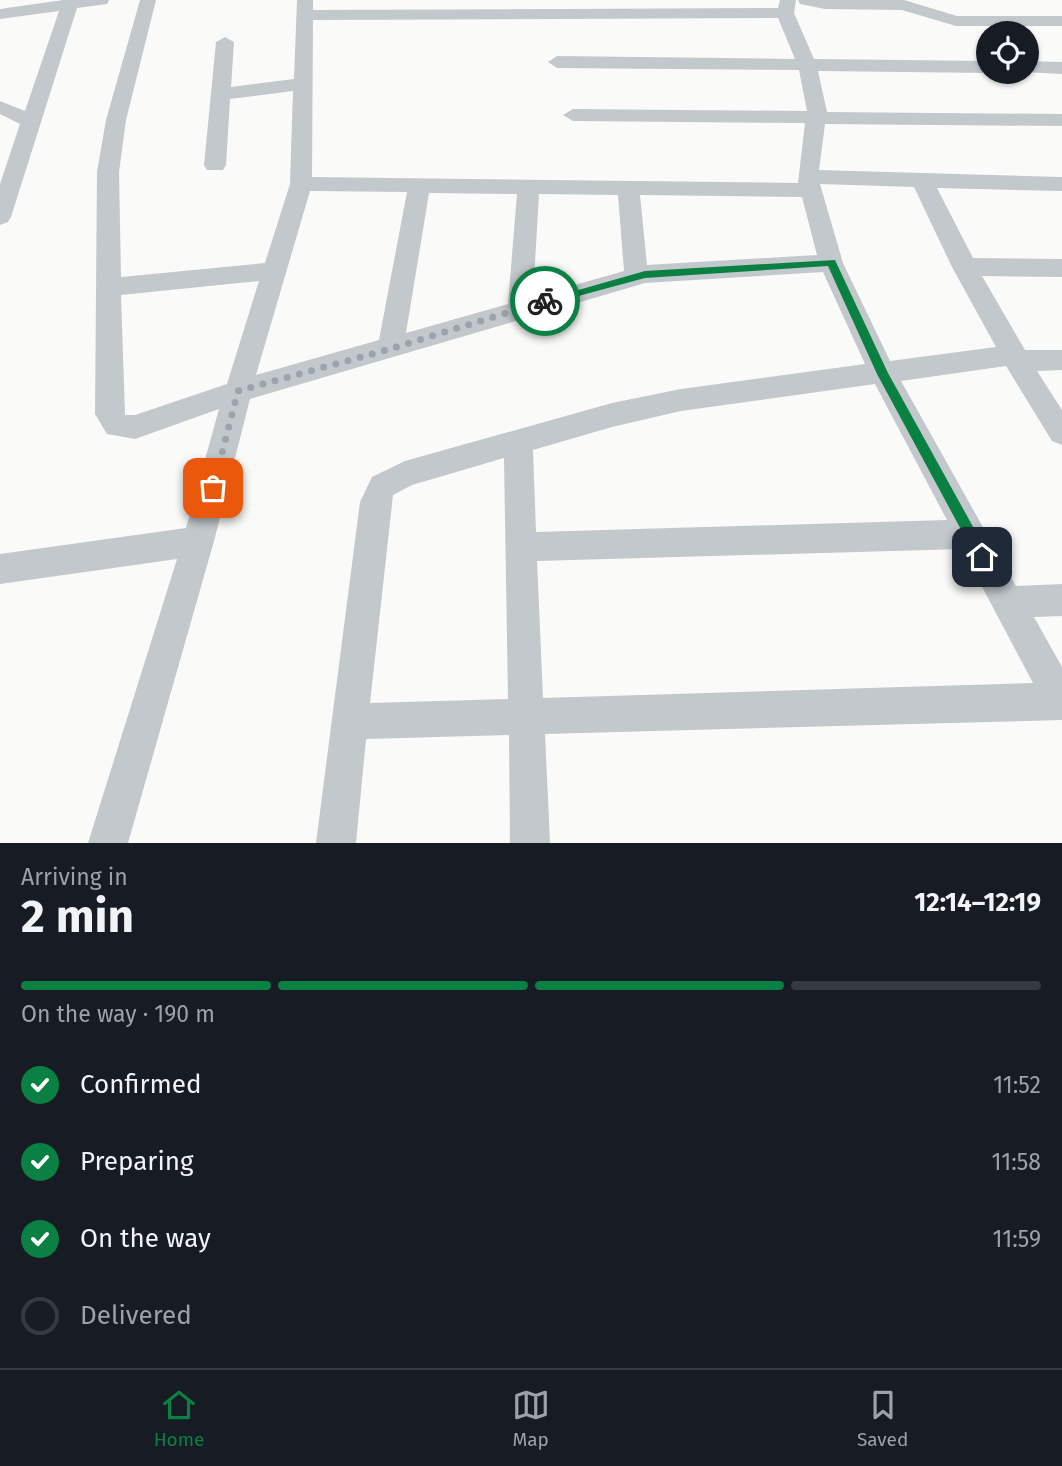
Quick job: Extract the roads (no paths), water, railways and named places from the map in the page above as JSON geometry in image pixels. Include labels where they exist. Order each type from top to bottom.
[{"type":"street","points":[[0,14],[69,2],[102,0]]},
{"type":"street","points":[[148,0],[110,146],[107,172],[109,414],[117,426],[135,427],[238,391],[636,276],[831,262]]},
{"type":"street","points":[[967,0],[1000,21]]},
{"type":"street","points":[[0,217],[5,186],[30,121],[69,2]]},
{"type":"street","points":[[349,722],[1061,701],[883,374],[831,262],[808,183],[818,106],[793,4]]},
{"type":"street","points":[[108,843],[198,541],[238,391],[301,184],[305,7],[903,5],[944,20],[976,21]]},
{"type":"street","points":[[1039,21],[1062,21]]},
{"type":"street","points":[[215,165],[225,42]]},
{"type":"street","points":[[557,62],[976,67]]},
{"type":"street","points":[[1039,67],[1062,68]]},
{"type":"street","points":[[220,94],[304,84]]},
{"type":"street","points":[[0,107],[30,121]]},
{"type":"street","points":[[573,115],[1062,120]]},
{"type":"street","points":[[301,184],[628,187],[922,180],[1062,184]]},
{"type":"street","points":[[922,180],[964,267],[1062,433]]},
{"type":"street","points":[[390,349],[419,185]]},
{"type":"street","points":[[520,308],[529,186]]},
{"type":"street","points":[[628,187],[636,276]]},
{"type":"street","points":[[964,267],[1062,268]]},
{"type":"street","points":[[110,286],[276,271]]},
{"type":"street","points":[[336,843],[375,502],[382,486],[405,474],[612,415],[681,400],[1016,358],[1062,360]]},
{"type":"street","points":[[518,442],[530,843]]},
{"type":"street","points":[[522,547],[970,534]]},
{"type":"street","points":[[0,569],[198,541]]},
{"type":"street","points":[[1007,602],[1062,600]]}]
